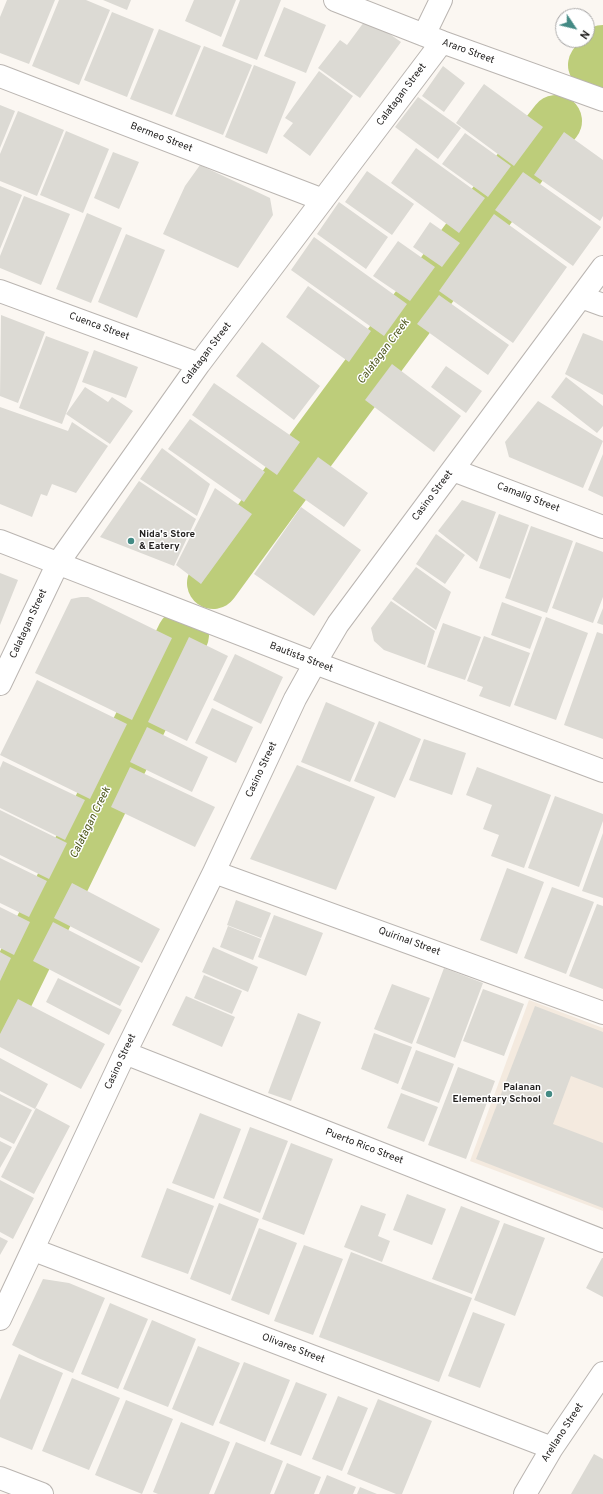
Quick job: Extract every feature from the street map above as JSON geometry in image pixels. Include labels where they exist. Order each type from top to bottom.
[{"type":"street","name":"Araro Street","points":[[335,0],[433,38],[603,100]]},
{"type":"street","name":"Calatagan Street","points":[[0,684],[58,563],[199,364],[323,200],[433,38],[441,0]]},
{"type":"street","name":"Bermeo Street","points":[[0,76],[323,200]]},
{"type":"street","name":"Casino Street","points":[[0,1319],[295,699],[315,663],[338,624],[603,268]]},
{"type":"street","name":"Cuenca Street","points":[[0,290],[199,364]]},
{"type":"street","points":[[581,297],[603,306]]},
{"type":"street","name":"Camalig Street","points":[[453,470],[603,527]]},
{"type":"street","name":"Bautista Street","points":[[0,541],[315,663],[603,771]]},
{"type":"street","name":"Quirinal Street","points":[[214,872],[603,1013]]},
{"type":"street","name":"Puerto Rico Street","points":[[125,1054],[603,1241]]},
{"type":"street","name":"Olivares Street","points":[[34,1250],[552,1448]]},
{"type":"street","name":"Arellano Street","points":[[525,1494],[552,1448],[603,1373]]},
{"type":"street","points":[[0,1478],[42,1494]]},
{"type":"shaded area","name":"Palanan Elementary School","points":[[529,1000],[603,1028],[603,1211],[470,1161]]},
{"type":"building","points":[[7,0],[55,0],[29,64],[0,53],[0,17]]},
{"type":"building","points":[[59,0],[86,0],[110,10],[79,85],[32,66]]},
{"type":"building","points":[[103,0],[131,0],[127,10]]},
{"type":"building","points":[[194,0],[236,0],[221,37],[185,21]]},
{"type":"building","points":[[240,0],[281,0],[257,60],[222,46]]},
{"type":"building","points":[[284,7],[326,25],[306,73],[264,56]]},
{"type":"building","points":[[112,12],[154,29],[127,97],[84,80]]},
{"type":"building","points":[[367,18],[401,42],[360,98],[318,68],[340,40],[347,45]]},
{"type":"building","points":[[159,29],[201,46],[172,115],[130,99]]},
{"type":"building","points":[[204,46],[252,65],[223,135],[175,116]]},
{"type":"building","points":[[254,65],[296,82],[267,154],[225,137]]},
{"type":"building","points":[[443,66],[465,83],[444,112],[422,96]]},
{"type":"building","points":[[319,71],[353,96],[310,156],[283,136],[293,123],[285,118]]},
{"type":"building","points":[[484,84],[543,127],[514,166],[456,123]]},
{"type":"building","points":[[418,97],[461,128],[438,159],[395,127]]},
{"type":"building","points":[[0,105],[15,111],[0,148]]},
{"type":"building","points":[[18,111],[64,130],[37,196],[0,181],[0,154]]},
{"type":"building","points":[[66,131],[109,149],[83,213],[40,195]]},
{"type":"building","points":[[564,132],[603,160],[603,216],[600,221],[534,175]]},
{"type":"building","points":[[465,133],[511,166],[488,197],[442,164]]},
{"type":"building","points":[[416,148],[485,198],[459,233],[391,183]]},
{"type":"building","points":[[113,152],[139,162],[119,209],[94,198]]},
{"type":"building","points":[[200,165],[270,198],[273,215],[238,268],[163,234],[185,186]]},
{"type":"building","points":[[367,171],[414,204],[392,235],[345,202]]},
{"type":"building","points":[[523,172],[601,227],[573,266],[495,210]]},
{"type":"building","points":[[0,186],[22,195],[0,249]]},
{"type":"building","points":[[24,196],[70,214],[41,285],[0,268],[0,256]]},
{"type":"building","points":[[339,202],[388,237],[366,269],[317,234]]},
{"type":"building","points":[[87,213],[122,228],[91,303],[56,289]]},
{"type":"building","points":[[494,214],[567,267],[513,343],[439,291]]},
{"type":"building","points":[[430,222],[460,243],[442,267],[413,247]]},
{"type":"building","points":[[126,234],[165,250],[137,318],[98,302]]},
{"type":"building","points":[[314,237],[407,304],[384,336],[291,270]]},
{"type":"building","points":[[398,241],[435,267],[410,301],[373,276]]},
{"type":"building","points":[[308,286],[371,331],[349,362],[286,317]]},
{"type":"building","points":[[439,295],[509,345],[488,375],[417,324]]},
{"type":"building","points":[[1,315],[45,332],[18,403],[0,396]]},
{"type":"building","points":[[583,333],[603,341],[603,395],[565,374]]},
{"type":"building","points":[[46,336],[89,352],[62,424],[19,408]]},
{"type":"building","points":[[262,342],[320,386],[294,420],[236,376]]},
{"type":"building","points":[[94,350],[138,367],[126,398],[82,382]]},
{"type":"building","points":[[392,364],[461,416],[434,452],[365,400]]},
{"type":"building","points":[[446,366],[482,391],[466,413],[431,387]]},
{"type":"building","points":[[566,377],[603,406],[603,426],[597,433],[551,397]]},
{"type":"building","points":[[214,383],[300,442],[277,475],[192,415]]},
{"type":"building","points":[[85,387],[108,402],[112,397],[133,411],[110,444],[66,414]]},
{"type":"building","points":[[538,401],[603,441],[583,488],[509,457],[505,442]]},
{"type":"building","points":[[0,407],[68,431],[72,422],[108,446],[76,493],[52,484],[47,496],[41,494],[32,517],[0,504]]},
{"type":"building","points":[[190,419],[265,472],[244,502],[168,449]]},
{"type":"building","points":[[162,448],[210,484],[197,516],[140,479]]},
{"type":"building","points":[[603,454],[603,497],[588,490]]},
{"type":"building","points":[[318,457],[368,493],[344,527],[293,491]]},
{"type":"building","points":[[139,481],[196,519],[174,566],[100,537]]},
{"type":"building","points":[[215,488],[252,514],[201,584],[176,565]]},
{"type":"building","points":[[462,500],[496,512],[477,562],[438,531]]},
{"type":"building","points":[[301,507],[361,550],[314,616],[254,574]]},
{"type":"building","points":[[499,514],[529,525],[510,579],[479,568]]},
{"type":"building","points":[[531,526],[573,541],[547,613],[505,598]]},
{"type":"building","points":[[436,534],[465,555],[445,584],[416,564]]},
{"type":"building","points":[[576,542],[603,552],[603,597],[593,623],[552,608]]},
{"type":"building","points":[[416,567],[451,592],[436,630],[392,599]]},
{"type":"building","points":[[0,573],[18,580],[0,625]]},
{"type":"building","points":[[88,597],[172,638],[132,720],[35,673],[71,599]]},
{"type":"building","points":[[391,601],[435,631],[425,665],[384,650],[374,641],[371,628]]},
{"type":"building","points":[[502,602],[542,617],[530,649],[491,635]]},
{"type":"building","points":[[603,608],[603,625],[597,623]]},
{"type":"building","points":[[546,617],[588,633],[556,720],[514,705]]},
{"type":"building","points":[[443,623],[481,637],[465,680],[427,667]]},
{"type":"building","points":[[597,632],[603,634],[603,739],[564,725]]},
{"type":"building","points":[[484,636],[530,653],[510,707],[479,696],[483,687],[467,681]]},
{"type":"building","points":[[189,637],[228,656],[187,741],[148,722]]},
{"type":"building","points":[[235,654],[283,677],[261,724],[213,700]]},
{"type":"building","points":[[37,680],[127,724],[90,799],[0,755]]},
{"type":"building","points":[[326,702],[375,723],[350,782],[301,762]]},
{"type":"building","points":[[212,708],[253,727],[236,763],[195,743]]},
{"type":"building","points":[[379,721],[421,739],[395,798],[354,781]]},
{"type":"building","points":[[147,727],[208,757],[192,792],[130,762]]},
{"type":"building","points":[[424,739],[466,753],[452,795],[409,780]]},
{"type":"building","points":[[3,761],[85,800],[65,840],[0,808],[0,768]]},
{"type":"building","points":[[297,765],[375,797],[336,890],[250,859]]},
{"type":"building","points":[[130,767],[215,807],[195,847],[111,807]]},
{"type":"building","points":[[477,767],[551,795],[524,868],[491,856],[499,835],[483,829],[492,805],[466,795]]},
{"type":"building","points":[[555,796],[603,814],[603,821],[579,887],[528,868]]},
{"type":"building","points":[[0,810],[67,843],[49,879],[0,855]]},
{"type":"building","points":[[603,833],[603,898],[582,891]]},
{"type":"building","points":[[0,858],[47,881],[29,917],[0,903]]},
{"type":"building","points":[[507,868],[544,882],[517,954],[480,940]]},
{"type":"building","points":[[72,883],[160,929],[142,963],[54,918]]},
{"type":"building","points":[[552,887],[594,902],[566,974],[524,958]]},
{"type":"building","points":[[236,900],[271,913],[261,938],[227,925]]},
{"type":"building","points":[[597,904],[603,906],[603,989],[569,976]]},
{"type":"building","points":[[0,907],[30,922],[14,955],[0,948]]},
{"type":"building","points":[[274,915],[323,933],[306,976],[258,957]]},
{"type":"building","points":[[53,922],[140,967],[120,1006],[33,961]]},
{"type":"building","points":[[228,926],[261,939],[253,960],[220,947]]},
{"type":"building","points":[[213,947],[258,967],[248,992],[202,972]]},
{"type":"building","points":[[0,952],[11,958],[0,981]]},
{"type":"building","points":[[444,968],[483,983],[455,1058],[416,1043]]},
{"type":"building","points":[[204,975],[242,991],[232,1014],[194,998]]},
{"type":"building","points":[[58,978],[122,1010],[109,1035],[46,1002]]},
{"type":"building","points":[[392,984],[430,998],[412,1044],[374,1029]]},
{"type":"building","points":[[483,989],[524,1004],[504,1056],[463,1041]]},
{"type":"building","points":[[186,996],[235,1017],[222,1047],[172,1025]]},
{"type":"building","points":[[18,999],[105,1044],[81,1089],[0,1047],[0,1034]]},
{"type":"building","name":"Palanan Elementary School","points":[[535,1006],[603,1032],[603,1088],[571,1076],[553,1124],[603,1143],[603,1208],[476,1159]]},
{"type":"building","points":[[298,1013],[321,1022],[291,1101],[268,1093]]},
{"type":"building","points":[[374,1033],[412,1047],[398,1084],[361,1069]]},
{"type":"building","points":[[416,1050],[454,1064],[439,1103],[401,1089]]},
{"type":"building","points":[[0,1058],[48,1084],[35,1109],[0,1091]]},
{"type":"building","points":[[458,1067],[495,1081],[466,1159],[428,1145]]},
{"type":"building","points":[[401,1093],[438,1107],[424,1142],[387,1128]]},
{"type":"building","points":[[0,1094],[32,1110],[14,1144],[0,1137]]},
{"type":"building","points":[[36,1108],[70,1126],[34,1194],[1,1177]]},
{"type":"building","points":[[200,1113],[241,1129],[214,1199],[172,1183]]},
{"type":"building","points":[[250,1127],[288,1141],[260,1213],[223,1198]]},
{"type":"building","points":[[0,1141],[12,1147],[0,1168]]},
{"type":"building","points":[[291,1143],[333,1159],[304,1235],[262,1219]]},
{"type":"building","points":[[0,1180],[34,1198],[13,1239],[0,1232]]},
{"type":"building","points":[[167,1188],[214,1206],[188,1274],[141,1257]]},
{"type":"building","points":[[407,1194],[446,1209],[432,1245],[393,1230]]},
{"type":"building","points":[[219,1203],[259,1219],[230,1295],[190,1279]]},
{"type":"building","points":[[361,1205],[386,1214],[378,1236],[390,1241],[382,1262],[344,1247]]},
{"type":"building","points":[[461,1206],[500,1221],[472,1294],[432,1279]]},
{"type":"building","points":[[504,1223],[545,1238],[515,1316],[474,1300]]},
{"type":"building","points":[[259,1228],[297,1243],[269,1315],[231,1300]]},
{"type":"building","points":[[0,1237],[8,1241],[0,1255]]},
{"type":"building","points":[[304,1245],[343,1259],[313,1335],[274,1321]]},
{"type":"building","points":[[351,1252],[472,1298],[439,1382],[319,1337]]},
{"type":"building","points":[[603,1258],[603,1297],[586,1288]]},
{"type":"building","points":[[43,1279],[69,1283],[105,1298],[73,1373],[12,1345]]},
{"type":"building","points":[[110,1303],[148,1319],[118,1389],[81,1374]]},
{"type":"building","points":[[473,1312],[505,1324],[480,1388],[448,1376]]},
{"type":"building","points":[[152,1320],[196,1339],[168,1407],[123,1389]]},
{"type":"building","points":[[198,1346],[240,1363],[213,1426],[172,1409]]},
{"type":"building","points":[[19,1354],[63,1373],[32,1450],[0,1437],[0,1400]]},
{"type":"building","points":[[244,1362],[290,1380],[265,1442],[219,1423]]},
{"type":"building","points":[[72,1378],[120,1398],[89,1470],[42,1451]]},
{"type":"building","points":[[296,1382],[327,1394],[301,1456],[270,1444]]},
{"type":"building","points":[[338,1396],[368,1408],[342,1471],[312,1459]]},
{"type":"building","points":[[378,1399],[432,1421],[402,1494],[396,1494],[347,1474]]},
{"type":"building","points":[[126,1400],[173,1419],[142,1494],[95,1475]]},
{"type":"building","points":[[181,1422],[230,1442],[209,1494],[158,1494],[153,1492]]},
{"type":"building","points":[[236,1442],[283,1461],[270,1494],[214,1494]]},
{"type":"building","points":[[594,1454],[603,1459],[603,1494],[571,1494]]},
{"type":"building","points":[[287,1463],[321,1477],[314,1494],[274,1494]]},
{"type":"building","points":[[327,1475],[356,1487],[353,1494],[319,1494]]},
{"type":"building","points":[[360,1487],[377,1494],[357,1494]]},
{"type":"waterway","name":"Calatagan Creek","points":[[594,65],[603,51]]},
{"type":"waterway","name":"Calatagan Creek","points":[[213,583],[530,154],[556,121]]},
{"type":"waterway","name":"Calatagan Creek","points":[[0,1011],[183,635]]},
{"type":"place","name":"Nida's Store & Eatery","points":[[131,541]]},
{"type":"place","name":"Palanan Elementary School","points":[[549,1094]]}]
